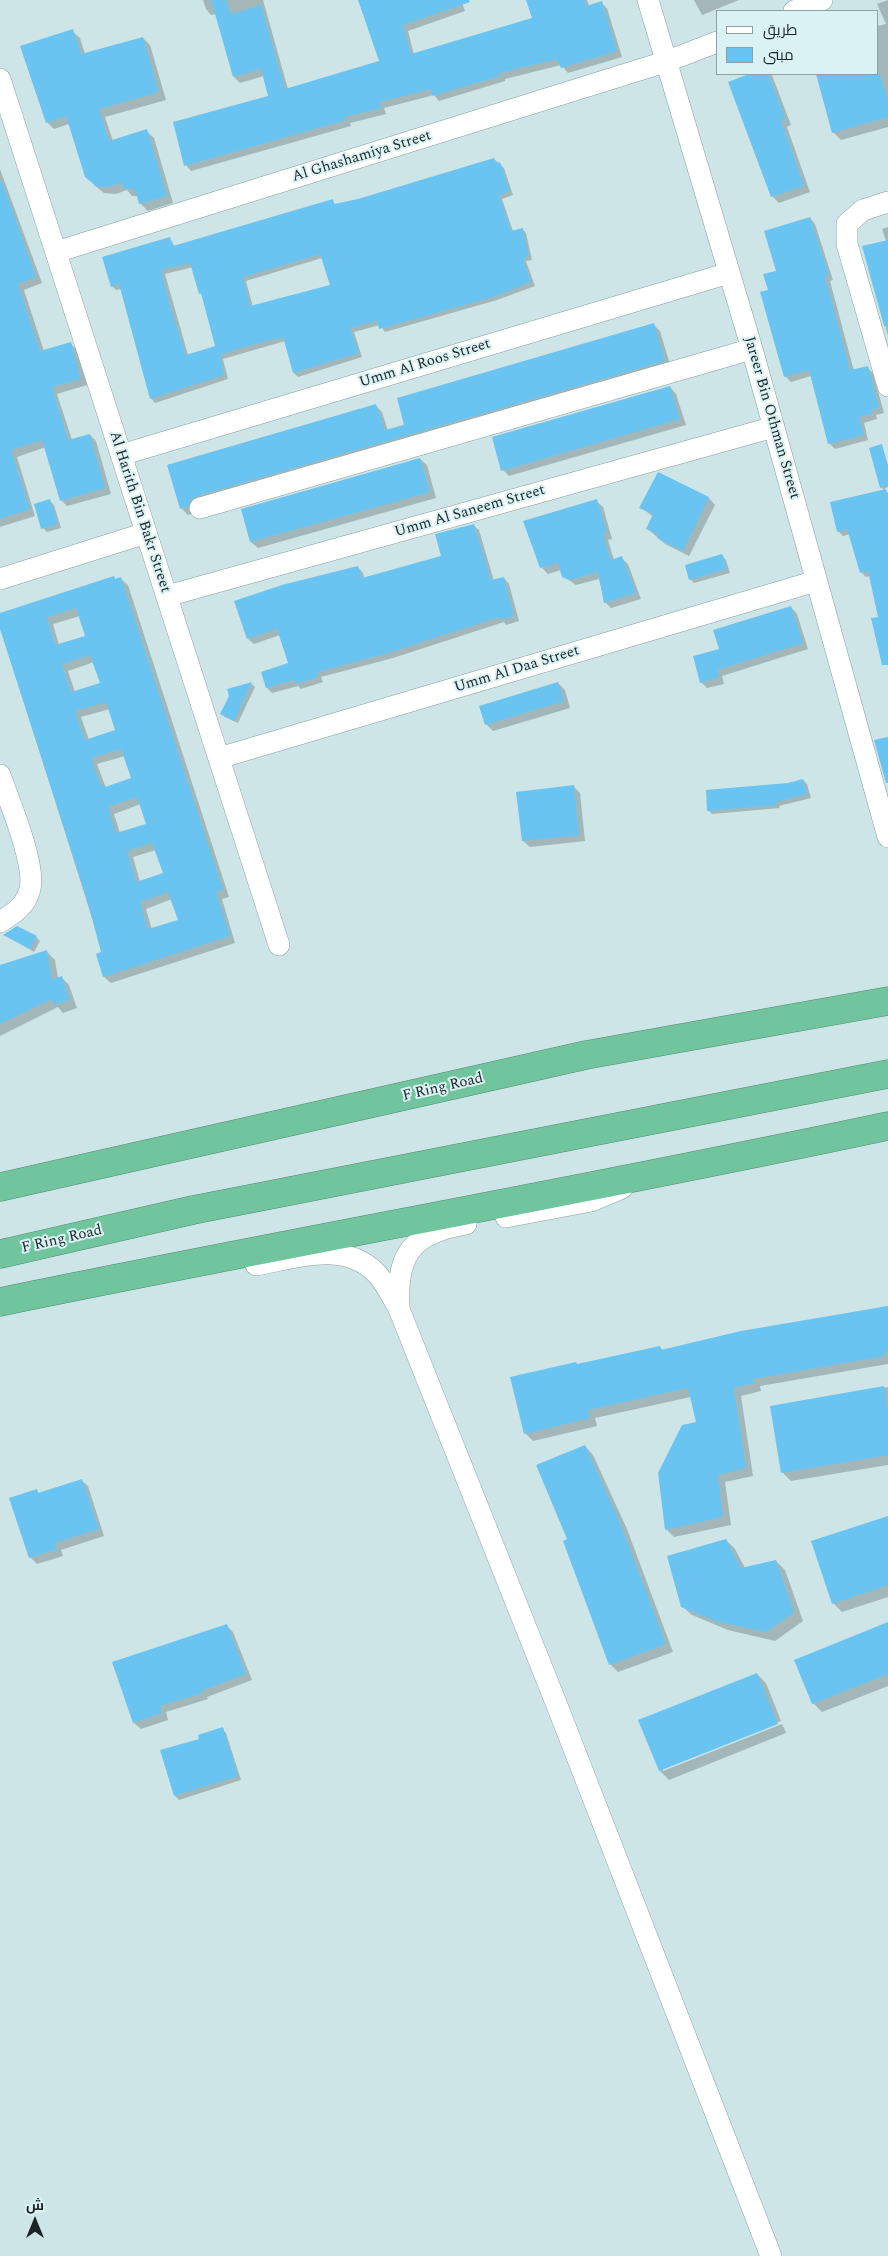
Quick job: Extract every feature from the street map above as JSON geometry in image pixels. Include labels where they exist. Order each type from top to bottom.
[{"type":"highway","points":[[586,1055],[888,983]]},
{"type":"highway","name":"F Ring Road","points":[[0,1187],[586,1055],[888,1002]]},
{"type":"highway","name":"F Ring Road","points":[[0,1254],[193,1210],[888,1074]]},
{"type":"highway","points":[[0,1302],[170,1267],[718,1162],[888,1126]]},
{"type":"street","name":"Jareer Bin Othman Street","points":[[648,0],[668,61],[752,348],[816,581],[883,802],[888,837]]},
{"type":"street","points":[[797,10],[822,0]]},
{"type":"street","name":"Al Ghashamiya Street","points":[[56,252],[668,61],[716,42]]},
{"type":"street","name":"Al Harith Bin Bakr Street","points":[[0,79],[7,126],[56,252],[279,945]]},
{"type":"street","points":[[888,202],[863,210],[847,224],[847,244],[888,386]]},
{"type":"street","name":"Umm Al Roos Street","points":[[121,455],[729,273]]},
{"type":"street","points":[[200,508],[752,348]]},
{"type":"street","name":"Umm Al Saneem Street","points":[[166,596],[774,427]]},
{"type":"street","points":[[0,578],[146,533]]},
{"type":"street","name":"Umm Al Daa Street","points":[[219,758],[816,581]]},
{"type":"street","points":[[0,775],[32,871],[30,889],[26,900],[16,912],[0,922]]},
{"type":"street","points":[[399,1308],[398,1283],[401,1267],[412,1249],[431,1233],[444,1228],[591,1201],[618,1191],[642,1176]]},
{"type":"street","points":[[170,1267],[218,1270],[325,1253],[337,1253],[354,1258],[370,1267],[384,1283],[399,1308],[560,1713],[771,2256]]},
{"type":"building","points":[[211,0],[226,0],[231,14],[261,5],[285,89],[379,61],[358,0],[469,0],[470,2],[403,25],[411,54],[532,18],[526,0],[585,0],[586,6],[602,1],[617,51],[561,68],[557,59],[500,73],[500,76],[432,96],[431,89],[379,102],[381,108],[345,117],[346,120],[184,166],[173,122],[268,96],[261,69],[233,77]]},
{"type":"building","points":[[73,29],[81,54],[143,37],[159,92],[99,109],[109,141],[147,129],[167,196],[139,204],[135,189],[124,189],[122,183],[108,187],[96,186],[85,177],[66,116],[46,123],[20,46]]},
{"type":"building","points":[[880,74],[888,101],[888,117],[832,133],[816,75]]},
{"type":"building","points":[[746,75],[768,75],[786,119],[781,120],[804,186],[771,197],[728,82]]},
{"type":"building","points":[[494,158],[496,163],[500,162],[510,191],[499,195],[511,231],[523,228],[529,257],[523,258],[531,282],[493,297],[379,329],[377,321],[350,328],[359,353],[293,373],[283,337],[237,349],[220,355],[224,375],[150,399],[119,284],[111,287],[102,257],[170,237],[173,246],[333,199],[334,204],[358,199]],"holes":[[[320,254],[330,285],[250,306],[243,277]],[[190,263],[199,294],[201,293],[215,346],[186,355],[161,270]]]},
{"type":"building","points":[[0,181],[2,181],[36,277],[18,284],[40,351],[71,342],[81,379],[52,387],[68,440],[90,434],[105,488],[60,501],[42,440],[11,450],[30,509],[0,519]]},
{"type":"building","points":[[810,217],[829,275],[825,276],[850,370],[868,366],[879,408],[871,410],[872,414],[859,417],[864,435],[828,444],[809,370],[784,377],[760,292],[768,290],[763,274],[776,271],[764,231]]},
{"type":"building","points":[[888,240],[888,326],[884,326],[862,246]]},
{"type":"building","points":[[654,323],[665,361],[197,496],[191,500],[188,507],[180,509],[167,465],[376,404],[385,430],[404,425],[397,398]]},
{"type":"building","points":[[670,386],[680,419],[501,471],[492,437]]},
{"type":"building","points":[[882,444],[888,467],[888,485],[880,488],[869,448]]},
{"type":"building","points":[[420,458],[430,492],[250,542],[241,509]]},
{"type":"building","points":[[658,472],[709,497],[683,551],[657,538],[659,535],[646,529],[653,514],[639,508]]},
{"type":"building","points":[[886,489],[888,498],[888,665],[882,665],[871,618],[878,617],[868,571],[860,573],[847,529],[837,532],[830,502]]},
{"type":"building","points":[[50,499],[58,524],[41,529],[34,504]]},
{"type":"building","points":[[597,499],[607,532],[603,534],[611,560],[622,556],[636,593],[604,603],[598,572],[569,580],[562,577],[558,563],[540,568],[523,521]]},
{"type":"building","points":[[474,524],[491,580],[504,577],[514,616],[500,620],[499,617],[388,653],[317,672],[318,677],[295,684],[294,680],[266,688],[261,672],[288,663],[277,629],[247,639],[234,601],[282,585],[358,566],[362,578],[441,556],[435,534]]},
{"type":"building","points":[[722,554],[727,569],[689,580],[685,565]]},
{"type":"building","points":[[114,576],[115,579],[121,577],[223,890],[216,892],[230,936],[103,977],[96,954],[101,952],[88,903],[0,629],[0,613]],"holes":[[[76,608],[85,636],[55,645],[47,617]],[[90,655],[100,683],[71,692],[62,664]],[[106,702],[115,730],[85,740],[75,711]],[[121,749],[131,778],[105,787],[105,785],[101,786],[91,758]],[[137,797],[146,824],[116,833],[108,807]],[[152,843],[163,873],[136,882],[127,851]],[[168,892],[178,920],[148,929],[140,902]]]},
{"type":"building","points":[[791,606],[803,643],[717,670],[719,677],[700,683],[693,656],[719,649],[713,630]]},
{"type":"building","points":[[252,682],[234,721],[220,714],[229,696],[227,689]]},
{"type":"building","points":[[558,682],[564,701],[485,725],[479,706]]},
{"type":"building","points":[[888,737],[888,783],[886,783],[874,740]]},
{"type":"building","points":[[803,779],[807,794],[776,802],[776,805],[707,811],[706,790],[788,783]]},
{"type":"building","points":[[574,785],[579,835],[522,841],[516,792]]},
{"type":"building","points":[[17,926],[37,936],[30,949],[3,935]]},
{"type":"building","points":[[47,950],[52,979],[62,976],[70,1000],[54,1005],[52,999],[0,1024],[0,965]]},
{"type":"building","points":[[888,1306],[888,1351],[884,1352],[885,1356],[753,1379],[754,1383],[734,1388],[746,1468],[718,1475],[723,1517],[665,1530],[658,1473],[682,1425],[696,1422],[688,1388],[588,1410],[590,1418],[524,1434],[510,1377],[660,1346],[661,1350],[741,1331]]},
{"type":"building","points":[[884,1386],[888,1411],[888,1455],[781,1473],[770,1406]]},
{"type":"building","points":[[585,1445],[619,1520],[666,1644],[609,1665],[563,1541],[567,1539],[536,1465]]},
{"type":"building","points":[[82,1479],[99,1529],[55,1543],[57,1549],[29,1558],[9,1498],[37,1489],[38,1493]]},
{"type":"building","points":[[888,1516],[888,1585],[832,1604],[811,1541]]},
{"type":"building","points":[[726,1539],[741,1568],[776,1560],[794,1612],[766,1632],[718,1622],[681,1607],[667,1556]]},
{"type":"building","points":[[888,1622],[888,1674],[812,1704],[794,1660]]},
{"type":"building","points":[[227,1624],[246,1674],[201,1691],[202,1693],[160,1706],[162,1713],[133,1723],[112,1662]]},
{"type":"building","points":[[757,1673],[778,1724],[659,1771],[638,1720]]},
{"type":"building","points":[[223,1727],[238,1776],[174,1796],[160,1750],[199,1739],[198,1735]]}]
